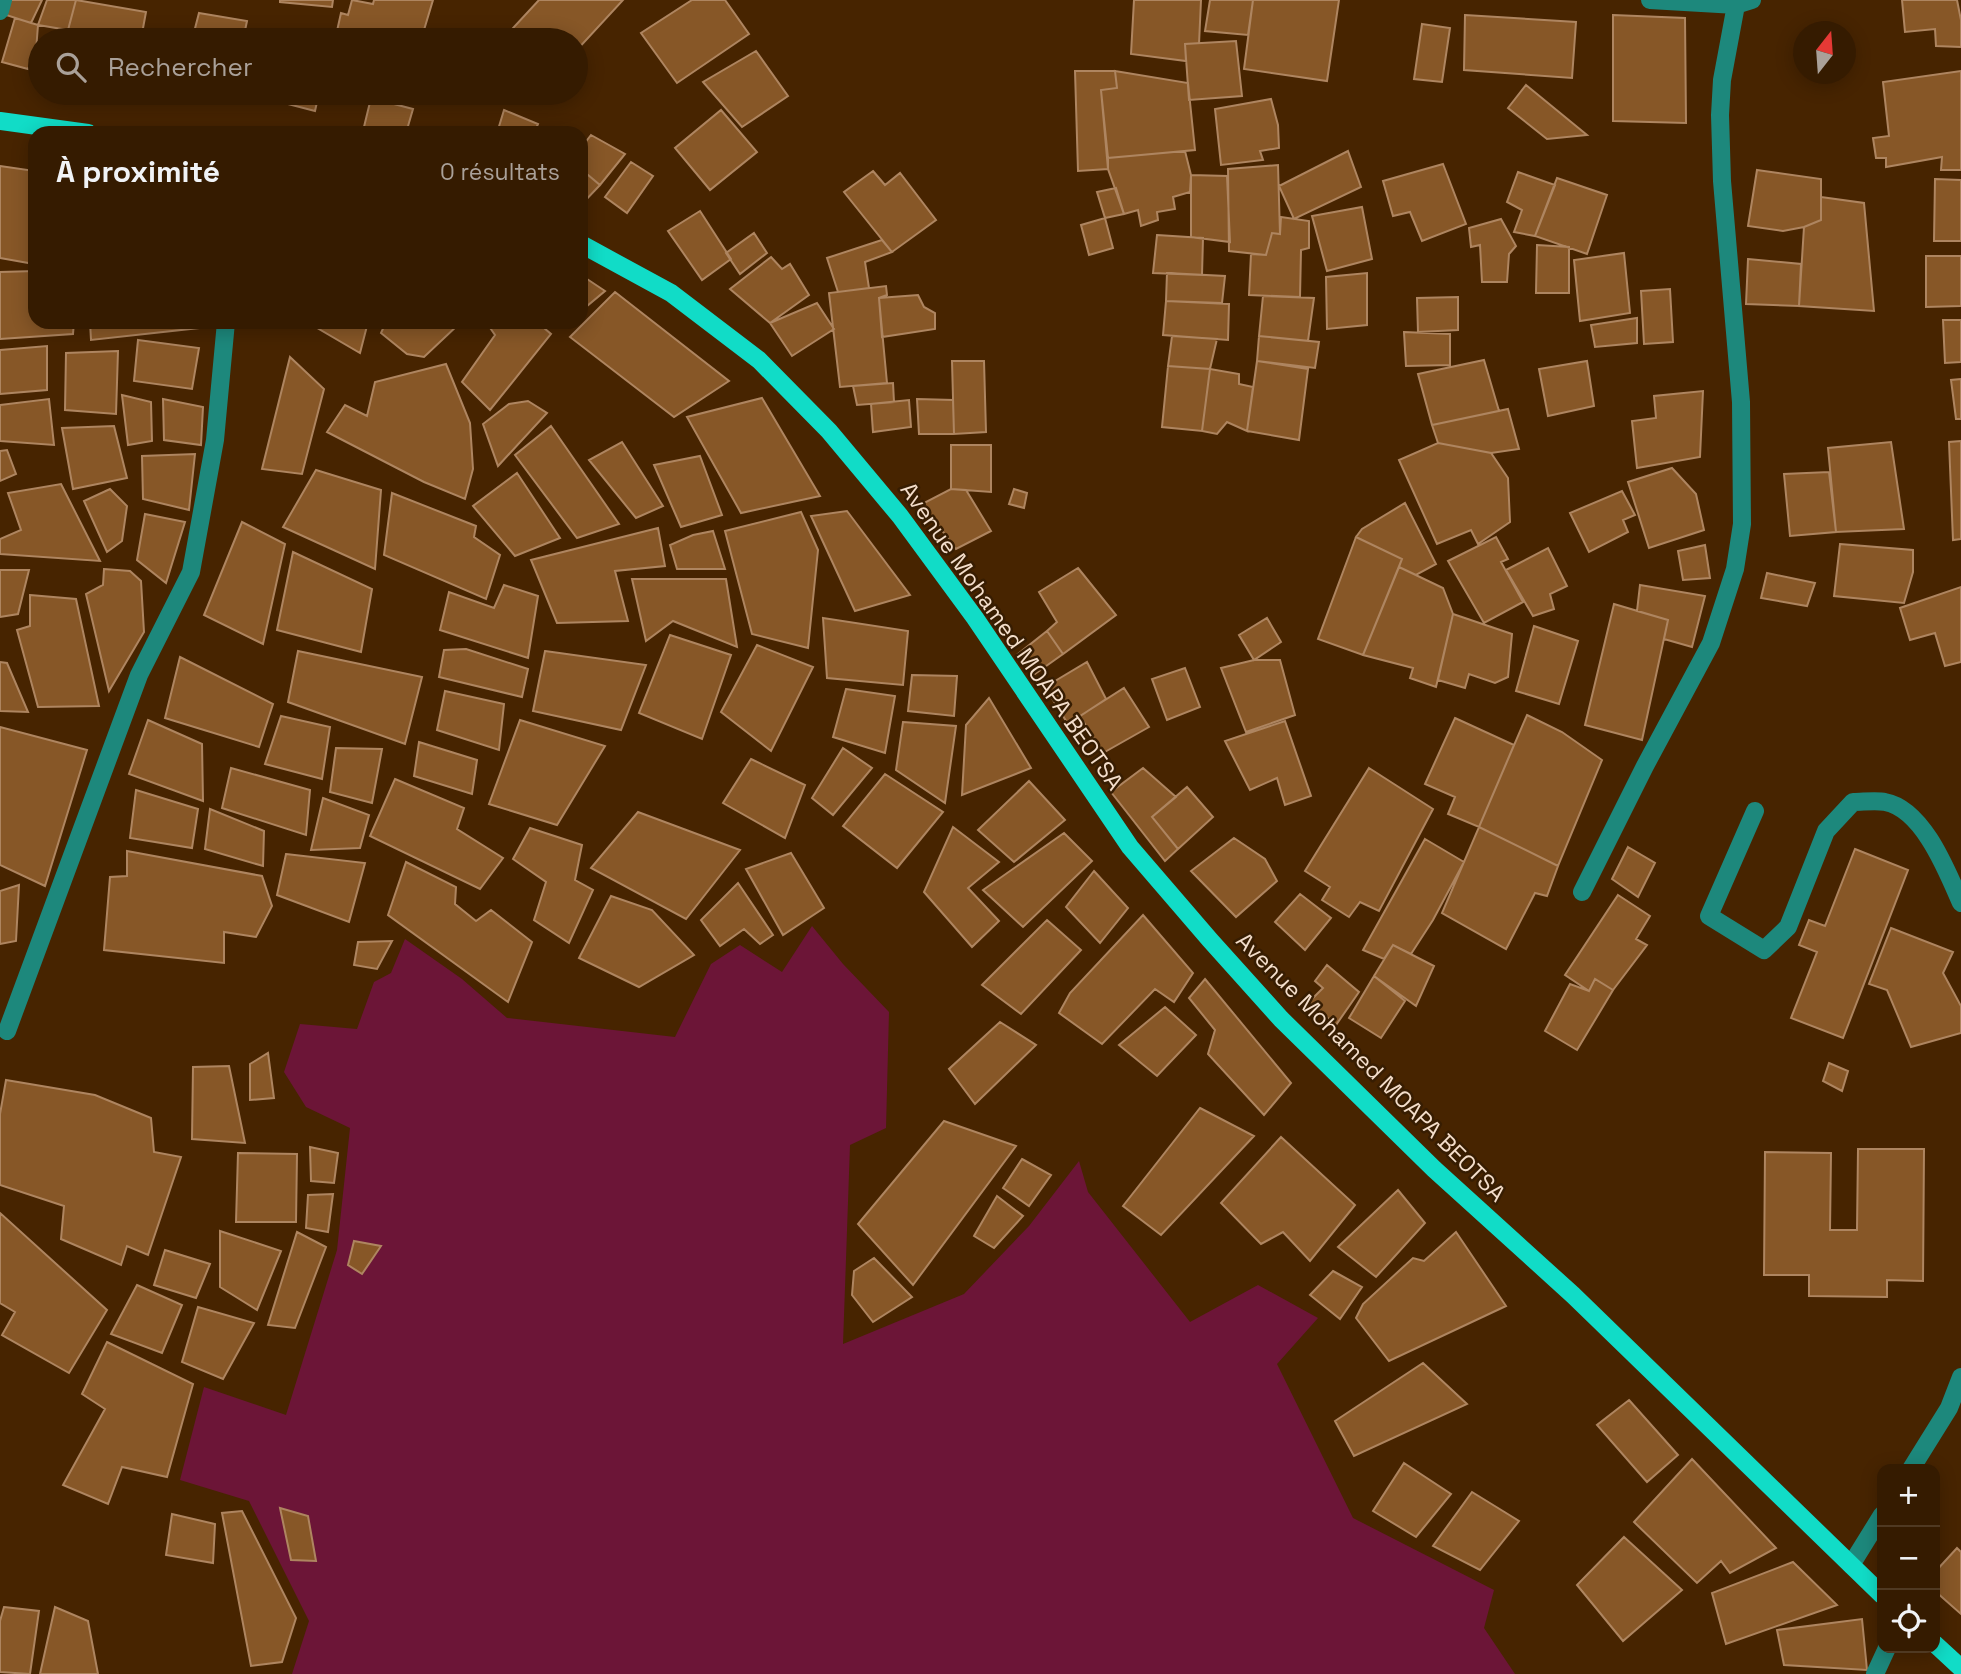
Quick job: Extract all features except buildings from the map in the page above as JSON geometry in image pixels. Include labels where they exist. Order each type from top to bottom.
[{"type":"main road","points":[[0,121],[37,126]]},
{"type":"main road","name":"Avenue Mohamed MOAPA BEOTSA","points":[[588,248],[671,293],[759,360],[829,431],[900,516],[975,618],[1130,847],[1219,950],[1281,1018],[1434,1169],[1573,1295],[1877,1590]]},
{"type":"main road","points":[[1940,1649],[1961,1668]]},
{"type":"street","points":[[0,11],[3,0]]},
{"type":"street","points":[[1582,892],[1645,766],[1712,643],[1735,569],[1742,524],[1741,402],[1722,181],[1720,115],[1722,80],[1744,2],[1650,0]]},
{"type":"street","points":[[7,1031],[139,676],[191,572],[215,440],[225,329]]},
{"type":"street","points":[[1755,811],[1709,916],[1764,950],[1788,927],[1826,831],[1853,802],[1887,802],[1915,818],[1942,862],[1961,903]]},
{"type":"street","points":[[1914,1464],[1949,1408],[1961,1377]]},
{"type":"street","points":[[1851,1565],[1877,1523]]},
{"type":"street","points":[[1875,1674],[1885,1653]]},
{"type":"shaded area","points":[[812,926],[843,964],[889,1012],[886,1128],[850,1145],[843,1344],[964,1294],[1029,1226],[1079,1161],[1088,1192],[1190,1322],[1258,1285],[1318,1318],[1277,1364],[1353,1518],[1494,1590],[1484,1628],[1515,1674],[292,1674],[309,1621],[249,1501],[180,1480],[204,1387],[286,1415],[337,1250],[350,1128],[306,1107],[284,1072],[300,1024],[357,1029],[374,982],[391,973],[405,939],[462,979],[507,1018],[675,1037],[711,964],[740,945],[782,972]]}]
